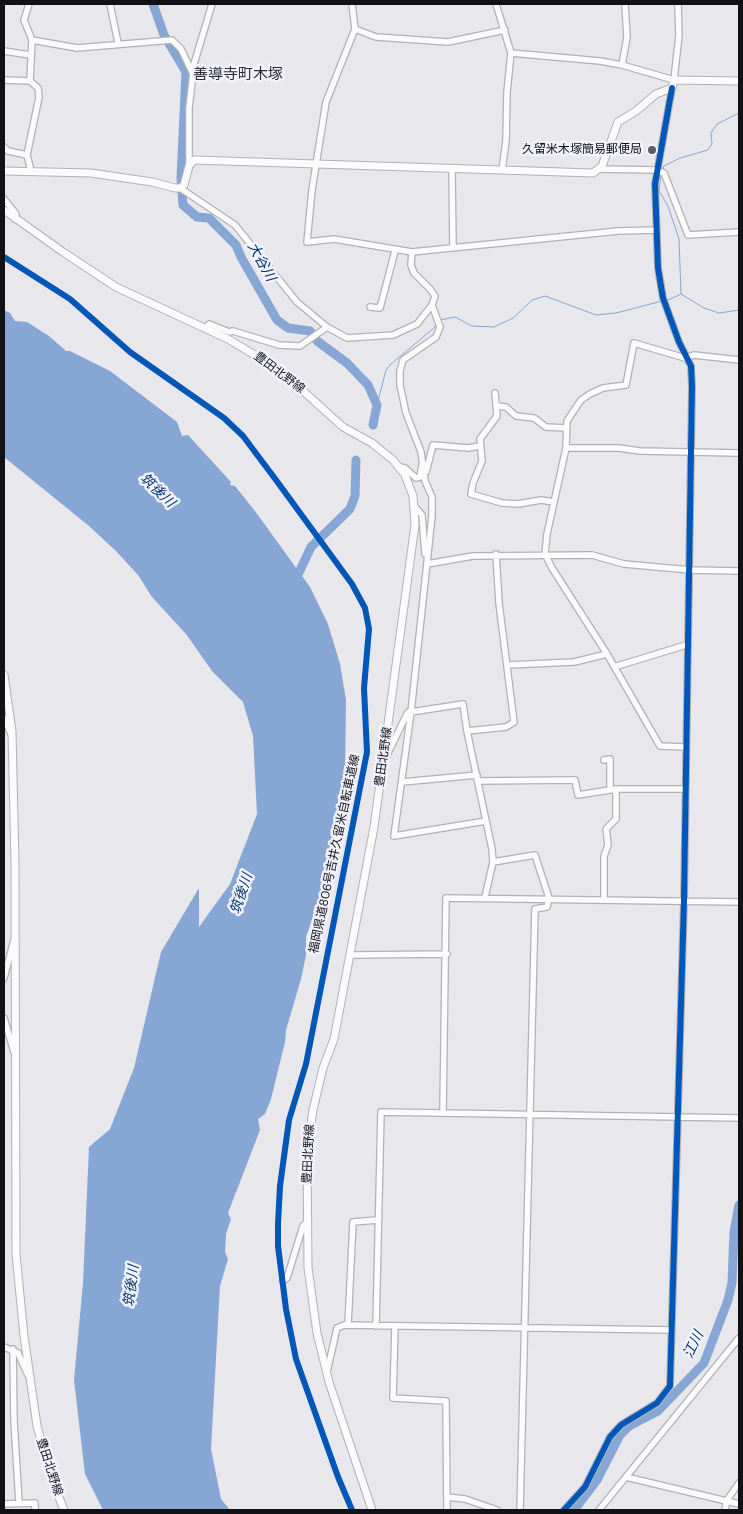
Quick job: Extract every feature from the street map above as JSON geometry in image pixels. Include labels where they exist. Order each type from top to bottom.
[{"type":"main road","points":[[4,171],[91,173],[180,188],[186,181],[190,166],[194,160],[575,174],[593,173],[598,170],[606,156],[610,139],[618,122],[636,111],[656,94],[673,84],[739,81]]},
{"type":"main road","name":"豊田北野線","points":[[4,210],[116,287],[251,352],[280,370],[344,427],[383,451],[400,467],[409,484],[415,507],[415,525],[384,761],[351,955],[334,1039],[323,1068],[308,1134],[307,1222],[310,1288],[327,1372],[372,1510]]},
{"type":"main road","name":"豊田北野線","points":[[4,675],[12,736],[16,1056],[16,1254],[29,1377],[43,1452],[64,1510]]},
{"type":"street","points":[[29,4],[24,20],[32,40],[30,82]]},
{"type":"street","points":[[110,4],[118,43]]},
{"type":"street","points":[[190,166],[189,108],[193,74],[197,51],[212,4]]},
{"type":"street","points":[[352,4],[355,29],[326,102],[316,164],[307,242],[334,239],[395,251],[412,252],[618,231],[658,230]]},
{"type":"street","points":[[496,4],[511,54],[502,170]]},
{"type":"street","points":[[622,65],[627,37],[625,4]]},
{"type":"street","points":[[564,1510],[585,1487],[610,1437],[621,1425],[657,1403],[670,1386],[684,900],[684,748],[690,570],[692,378],[689,358],[679,342],[663,298],[658,268],[656,170],[673,84],[679,35],[678,4]]},
{"type":"street","points":[[355,29],[376,37],[448,42],[505,30]]},
{"type":"street","points":[[32,40],[77,48],[118,43],[172,40],[181,49],[193,74]]},
{"type":"street","points":[[4,50],[30,55]]},
{"type":"street","points":[[511,54],[622,65],[673,84]]},
{"type":"street","points":[[4,81],[30,82],[38,88],[39,97],[27,155],[31,171]]},
{"type":"street","points":[[4,147],[8,151],[27,155]]},
{"type":"street","points":[[452,168],[453,248]]},
{"type":"street","points":[[598,170],[656,170],[664,173],[688,235],[739,232]]},
{"type":"street","points":[[180,188],[235,225],[297,302],[327,327],[347,338],[393,335],[417,324],[432,305],[435,296],[414,273],[411,264],[412,252]]},
{"type":"street","points":[[4,199],[16,214],[15,218]]},
{"type":"street","points":[[370,307],[380,308],[395,251]]},
{"type":"street","points":[[432,305],[440,327],[436,337],[404,360],[400,371],[400,385],[406,413],[422,460],[425,481],[432,497],[427,564],[411,712],[394,836],[486,821]]},
{"type":"street","points":[[205,329],[209,324],[229,332],[233,331],[279,345],[300,346],[327,327]]},
{"type":"street","points":[[684,748],[660,746],[545,554],[566,448],[566,428],[570,414],[581,400],[603,388],[626,385],[634,343],[689,358],[694,355],[739,360]]},
{"type":"street","points":[[495,393],[497,416],[480,439],[482,461],[473,483],[471,494],[502,503],[518,504],[541,500],[554,502]]},
{"type":"street","points":[[497,406],[506,407],[516,416],[534,418],[546,427],[566,428]]},
{"type":"street","points":[[425,474],[433,445],[468,448],[480,446]]},
{"type":"street","points":[[566,448],[618,448],[640,451],[739,453]]},
{"type":"street","points":[[400,467],[405,468],[416,478],[420,477],[422,460]]},
{"type":"street","points":[[415,507],[422,515],[427,564]]},
{"type":"street","points":[[427,564],[496,554],[592,555],[624,564],[690,570],[739,571]]},
{"type":"street","points":[[467,730],[506,727],[514,722],[499,603],[496,554]]},
{"type":"street","points":[[614,667],[686,646]]},
{"type":"street","points":[[508,665],[574,662],[606,654]]},
{"type":"street","points":[[384,761],[408,712],[463,704],[493,862],[485,897]]},
{"type":"street","points":[[4,718],[12,736]]},
{"type":"street","points":[[604,760],[610,759],[616,819],[606,829],[608,844],[604,856],[604,899]]},
{"type":"street","points":[[402,782],[478,778],[575,780],[578,796],[613,789],[685,789]]},
{"type":"street","points":[[493,862],[535,855],[548,898],[547,908],[535,909],[528,1113],[520,1510]]},
{"type":"street","points":[[443,1112],[447,954],[446,898],[485,897],[739,902]]},
{"type":"street","points":[[4,978],[15,936]]},
{"type":"street","points":[[351,955],[447,954]]},
{"type":"street","points":[[4,1018],[16,1056]]},
{"type":"street","points":[[376,1326],[381,1112],[739,1118]]},
{"type":"street","points":[[348,1325],[353,1222],[378,1220]]},
{"type":"street","points":[[283,1280],[287,1278],[303,1226],[307,1222]]},
{"type":"street","points":[[327,1372],[337,1328],[348,1325],[672,1330]]},
{"type":"street","points":[[395,1326],[393,1398],[446,1401],[447,1510]]},
{"type":"street","points":[[599,1510],[739,1338]]},
{"type":"street","points":[[4,1347],[18,1352],[29,1377]]},
{"type":"street","points":[[13,1349],[14,1421],[19,1503]]},
{"type":"street","points":[[626,1477],[739,1504]]},
{"type":"street","points":[[725,1510],[727,1500],[739,1483]]},
{"type":"street","points":[[447,1497],[465,1499],[497,1510]]},
{"type":"street","points":[[4,1504],[34,1503],[35,1510]]},
{"type":"water","name":"筑後川","points":[[4,310],[10,313],[15,321],[27,322],[49,336],[66,351],[70,351],[110,371],[177,422],[182,436],[188,435],[231,482],[230,485],[235,486],[310,587],[328,624],[340,664],[346,700],[345,774],[335,818],[324,885],[306,937],[306,955],[301,979],[286,1030],[285,1042],[271,1099],[265,1114],[258,1119],[260,1130],[228,1213],[231,1219],[226,1234],[225,1252],[228,1259],[220,1286],[211,1449],[221,1499],[230,1510],[103,1510],[85,1474],[74,1380],[83,1283],[89,1147],[110,1129],[134,1068],[161,952],[199,888],[199,927],[230,884],[257,814],[253,736],[243,702],[212,671],[186,634],[152,597],[138,575],[89,526],[4,457]]},
{"type":"waterway","name":"大谷川","points":[[153,4],[164,35],[186,72],[181,178],[183,205],[197,217],[209,218],[236,245],[277,320],[288,328],[310,331],[317,341],[347,363],[368,385],[377,405],[373,425]]},
{"type":"waterway","points":[[663,169],[664,166],[680,158],[708,150],[712,144],[711,133],[717,124],[739,113]]},
{"type":"waterway","points":[[661,175],[659,191],[668,206],[679,239],[681,294],[704,308],[719,313],[739,310]]},
{"type":"waterway","points":[[666,301],[681,294]]},
{"type":"waterway","points":[[440,320],[455,317],[472,326],[494,327],[513,318],[532,300],[545,296],[596,315],[616,313],[662,301]]},
{"type":"waterway","points":[[377,405],[386,370],[435,327],[436,322]]},
{"type":"waterway","name":"大谷川","points":[[295,581],[311,547],[350,509],[355,496],[356,460]]},
{"type":"waterway","name":"江川","points":[[574,1510],[597,1480],[620,1435],[629,1426],[658,1411],[704,1363],[728,1300],[732,1283],[734,1232],[739,1205]]},
{"type":"cycle path","points":[[564,1510],[585,1487],[610,1437],[621,1425],[657,1403],[670,1386],[684,900],[692,386],[691,366],[679,342],[663,298],[658,268],[655,184],[672,88]]},
{"type":"cycle path","name":"福岡県道806号吉井久留米自転車道線","points":[[4,257],[70,299],[130,352],[224,418],[243,436],[352,584],[365,608],[369,629],[364,688],[367,752],[306,1064],[289,1120],[280,1186],[278,1224],[278,1246],[286,1309],[296,1359],[338,1477],[352,1510]]},
{"type":"place","name":"久留米木塚簡易郵便局","points":[[652,150]]},
{"type":"district","name":"善導寺町木塚","points":[[238,75]]}]
